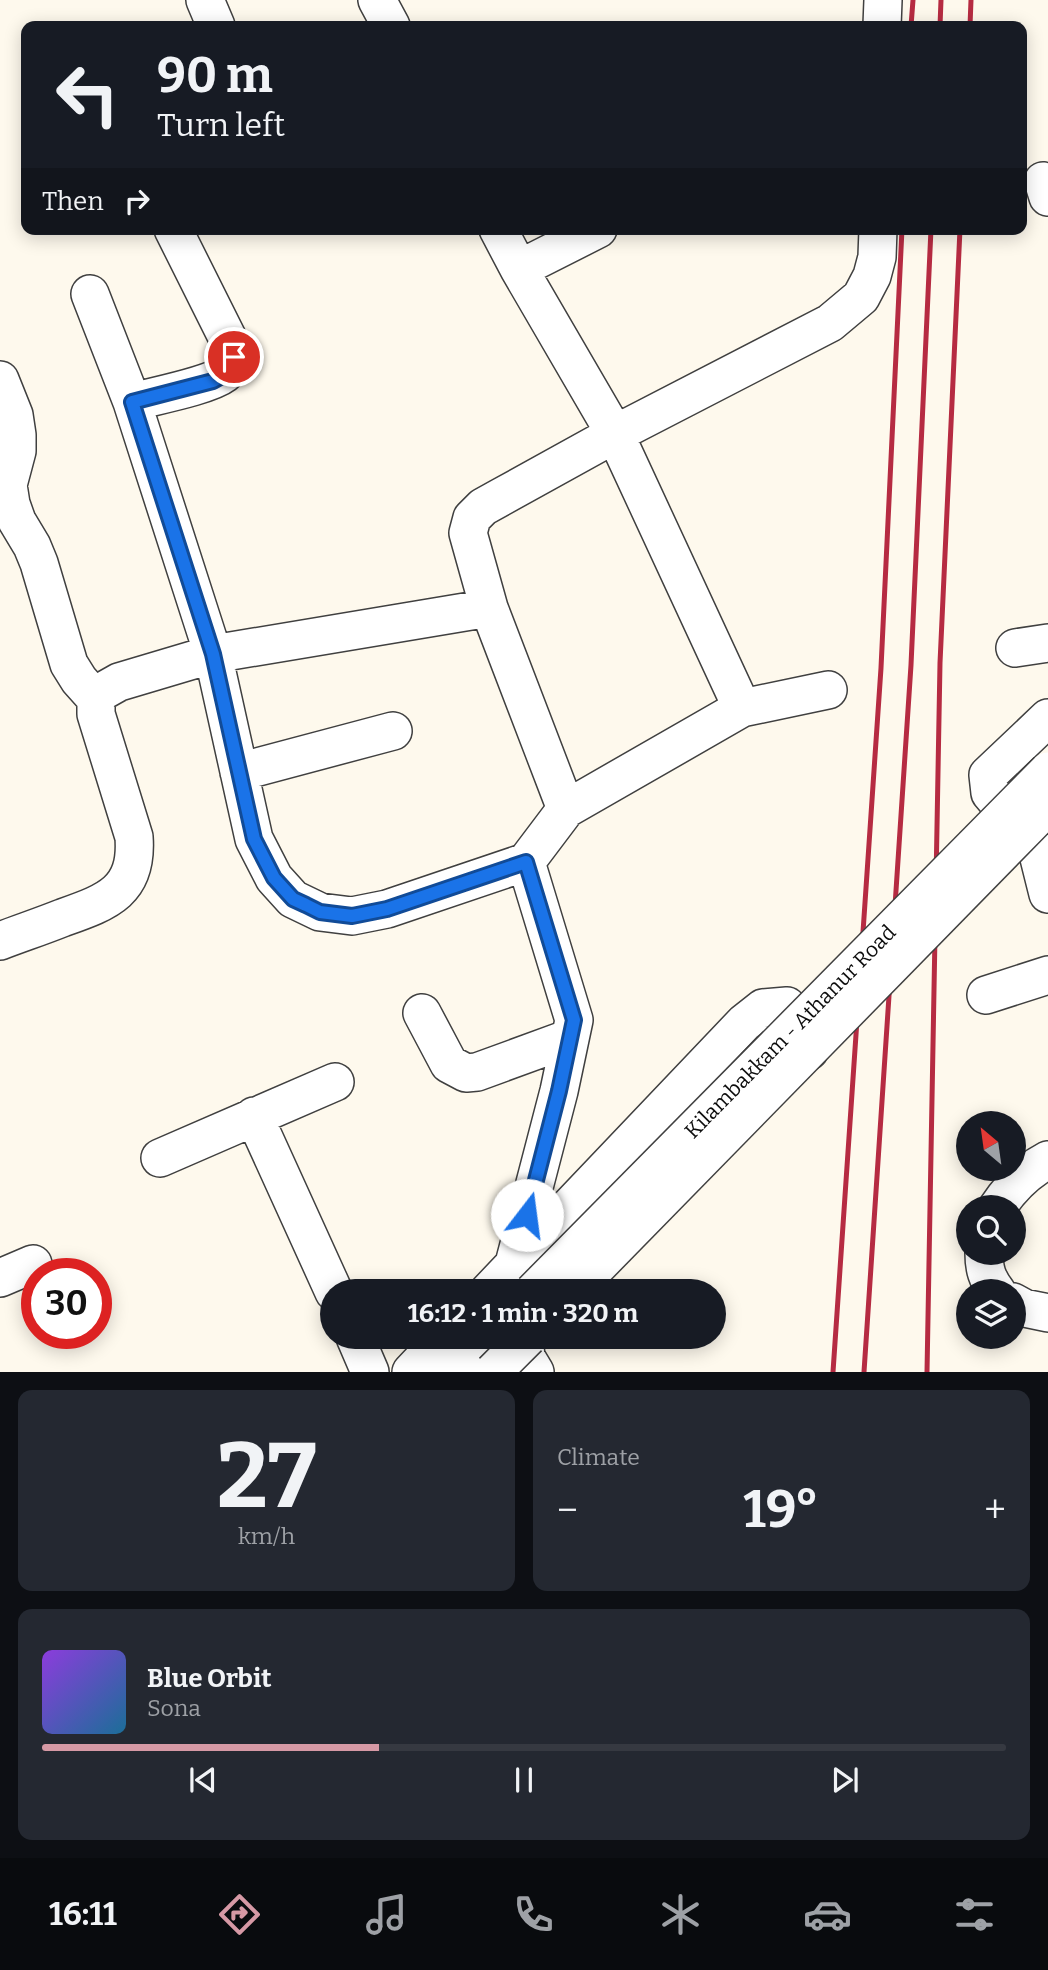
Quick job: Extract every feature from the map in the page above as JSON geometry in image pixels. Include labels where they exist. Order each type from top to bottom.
[{"type":"street","points":[[205,0],[214,21]]},
{"type":"street","points":[[377,0],[388,21]]},
{"type":"street","points":[[882,21],[883,0]]},
{"type":"street","points":[[132,402],[213,381],[227,373],[234,357],[233,349],[176,235]]},
{"type":"street","points":[[501,235],[615,434],[742,708]]},
{"type":"street","points":[[519,269],[586,235]]},
{"type":"street","points":[[566,809],[489,608],[468,533],[471,518],[501,496],[615,434],[830,323],[861,297],[872,276],[877,257],[878,235]]},
{"type":"street","points":[[90,294],[132,402],[213,654],[254,839],[274,878],[293,899],[320,912],[352,916],[387,909],[526,862],[566,809],[742,708],[828,690]]},
{"type":"street","points":[[0,380],[14,415],[18,435],[8,485],[11,504],[39,563],[69,664],[96,699]]},
{"type":"street","points":[[0,941],[95,906],[115,894],[128,878],[135,857],[134,837],[96,714],[96,699],[103,691],[119,682],[213,654],[489,608]]},
{"type":"street","points":[[1048,718],[988,775],[990,793],[1001,806],[1043,820],[1048,894]]},
{"type":"street","points":[[239,772],[393,731]]},
{"type":"street","name":"Kilambakkam - Athanur Road","points":[[525,1279],[1048,771]]},
{"type":"street","name":"Kilambakkam - Athanur Road","points":[[585,1279],[1043,820]]},
{"type":"street","points":[[522,1279],[574,1020],[526,862]]},
{"type":"street","points":[[986,995],[1048,975]]},
{"type":"street","points":[[524,1279],[744,1023],[763,1008],[787,1006],[802,1018],[808,1036],[809,1056],[802,1073],[712,1174],[605,1279]]},
{"type":"street","points":[[422,1013],[449,1064],[466,1073],[477,1072],[570,1038]]},
{"type":"street","points":[[160,1158],[335,1082]]},
{"type":"street","points":[[254,1116],[328,1279]]},
{"type":"street","points":[[1005,1195],[1048,1160]]},
{"type":"street","points":[[0,1278],[21,1269]]},
{"type":"street","points":[[1026,1308],[1048,1313]]},
{"type":"street","points":[[360,1349],[370,1371]]},
{"type":"street","points":[[411,1371],[432,1349]]},
{"type":"street","points":[[454,1371],[476,1349]]},
{"type":"street","points":[[493,1371],[528,1352]]},
{"type":"railway","points":[[911,21],[913,0]]},
{"type":"railway","points":[[940,21],[941,0]]},
{"type":"railway","points":[[970,21],[971,0]]},
{"type":"railway","points":[[833,1372],[881,668],[902,235]]},
{"type":"railway","points":[[864,1372],[911,665],[931,235]]},
{"type":"railway","points":[[927,1372],[940,663],[960,235]]},
{"type":"route","points":[[234,357],[227,373],[213,381],[132,402],[213,654],[254,839],[274,878],[293,899],[320,912],[352,916],[387,909],[526,862],[574,1020],[527,1215]]}]
